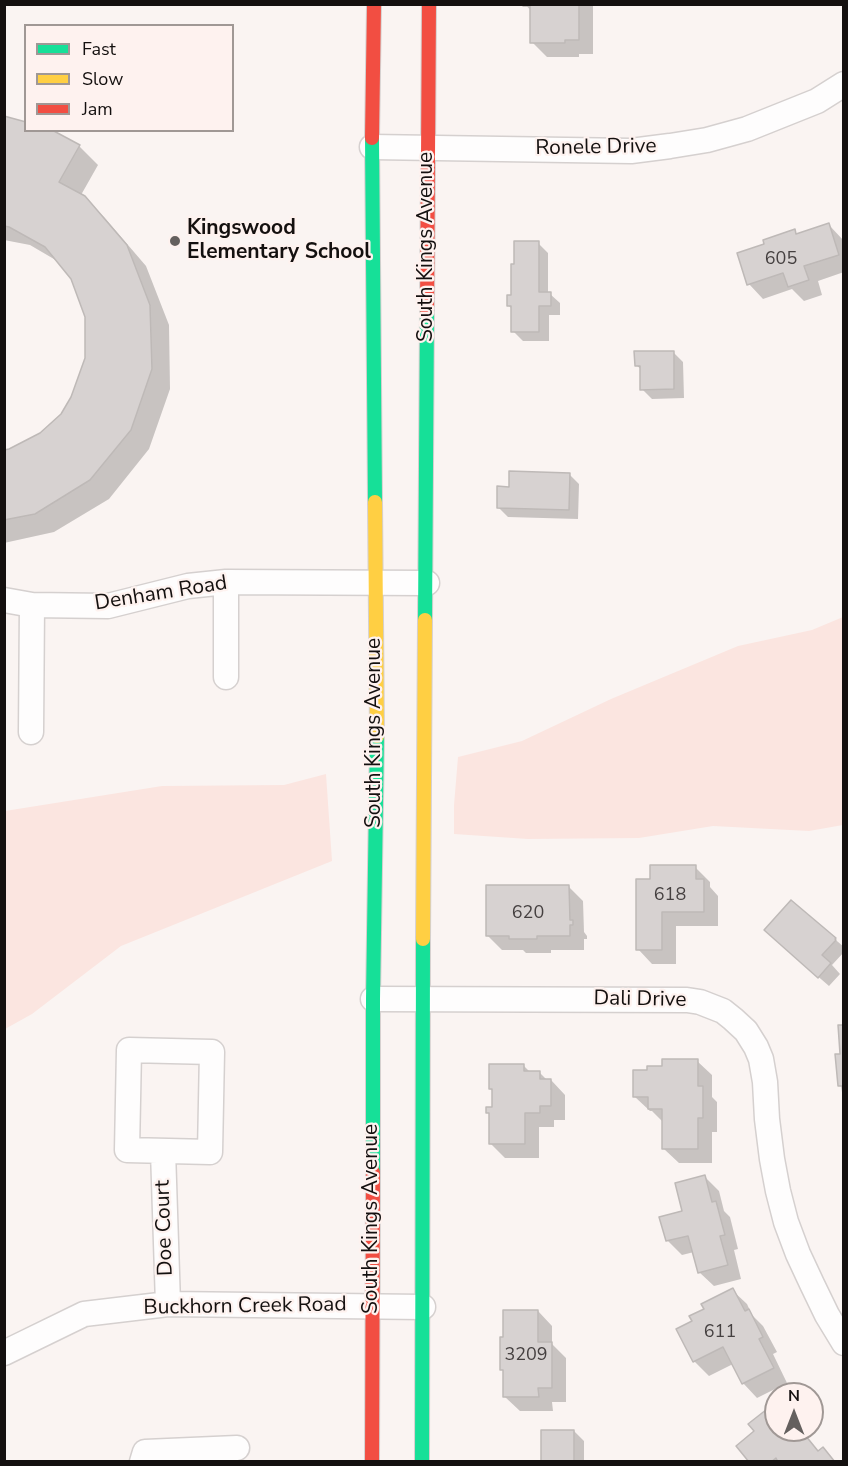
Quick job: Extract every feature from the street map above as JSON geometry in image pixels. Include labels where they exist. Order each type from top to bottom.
[{"type":"main road","name":"South Kings Avenue","points":[[372,1461],[373,999],[377,760],[372,147],[375,4]]},
{"type":"main road","name":"South Kings Avenue","points":[[422,1461],[429,4]]},
{"type":"street","name":"Ronele Drive","points":[[372,147],[631,150],[670,146],[707,140],[747,129],[817,101],[843,84]]},
{"type":"street","name":"Denham Road","points":[[4,600],[32,605],[108,606],[189,586],[226,582],[427,583]]},
{"type":"street","points":[[226,582],[226,677]]},
{"type":"street","points":[[31,732],[32,605]]},
{"type":"street","name":"Dali Drive","points":[[373,999],[687,1000],[711,1005],[723,1011],[751,1039],[761,1059],[773,1167],[786,1222],[812,1284],[843,1343]]},
{"type":"street","points":[[129,1050],[212,1052],[210,1152],[163,1151],[127,1150],[129,1050]]},
{"type":"street","name":"Doe Court","points":[[163,1151],[168,1305]]},
{"type":"street","name":"Buckhorn Creek Road","points":[[4,1353],[84,1314],[168,1305],[423,1307]]},
{"type":"street","points":[[142,1461],[145,1452],[237,1448]]},
{"type":"shaded area","points":[[843,617],[843,825],[809,831],[713,826],[639,838],[528,839],[454,834],[458,757],[522,741],[611,699],[738,646],[812,630]]},
{"type":"shaded area","points":[[326,774],[332,861],[121,946],[32,1014],[5,1029],[5,811],[162,786],[284,785]]},
{"type":"building","points":[[523,4],[579,4],[579,40],[565,40],[565,43],[530,43],[530,6],[523,6]]},
{"type":"building","points":[[4,116],[24,121],[24,132],[56,132],[80,145],[59,182],[85,196],[127,245],[150,305],[152,369],[131,430],[90,480],[35,514],[4,520],[4,450],[40,433],[61,414],[71,397],[85,358],[85,317],[71,279],[45,247],[4,226]]},
{"type":"building","points":[[829,223],[839,255],[804,266],[809,280],[788,287],[783,273],[747,285],[737,253],[764,244],[763,240],[795,229],[796,234]]},
{"type":"building","points":[[514,241],[539,241],[539,292],[551,292],[551,306],[539,306],[539,332],[511,332],[511,306],[507,306],[507,295],[511,295]]},
{"type":"building","points":[[634,351],[674,351],[674,389],[640,390],[640,366],[635,366]]},
{"type":"building","points":[[509,471],[570,473],[569,510],[497,508],[497,486],[509,487]]},
{"type":"building","points":[[650,865],[696,865],[696,879],[704,879],[704,912],[662,912],[662,950],[636,950],[636,879],[650,879]]},
{"type":"building","points":[[486,885],[569,885],[570,920],[573,920],[573,925],[570,925],[570,936],[509,939],[509,936],[486,936]]},
{"type":"building","points":[[791,900],[836,938],[822,955],[831,963],[818,978],[764,930]]},
{"type":"building","points":[[838,1025],[844,1025],[844,1103],[842,1086],[838,1086],[835,1054],[840,1054]]},
{"type":"building","points":[[662,1059],[698,1059],[698,1086],[703,1086],[703,1118],[698,1118],[698,1149],[662,1149],[662,1109],[648,1109],[648,1097],[633,1097],[633,1070],[647,1070],[647,1066],[662,1066]]},
{"type":"building","points":[[489,1064],[524,1064],[524,1071],[540,1071],[540,1079],[551,1079],[551,1106],[540,1106],[540,1113],[525,1113],[525,1144],[489,1144],[489,1113],[486,1113],[486,1107],[492,1107],[492,1089],[489,1089]]},
{"type":"building","points":[[705,1175],[712,1202],[716,1201],[725,1235],[720,1236],[728,1265],[698,1273],[688,1236],[666,1241],[659,1217],[682,1211],[675,1183]]},
{"type":"building","points":[[733,1288],[745,1311],[749,1309],[763,1337],[759,1339],[774,1368],[742,1384],[723,1347],[693,1362],[676,1329],[692,1321],[689,1316],[704,1309],[701,1304]]},
{"type":"building","points":[[503,1310],[538,1310],[538,1342],[552,1342],[552,1388],[538,1388],[539,1397],[503,1397],[500,1337],[503,1337]]},
{"type":"building","points":[[764,1411],[764,1442],[811,1442],[818,1451],[823,1447],[835,1462],[778,1462],[776,1458],[771,1462],[749,1462],[736,1446],[754,1431],[748,1424]]},
{"type":"building","points":[[541,1430],[574,1430],[574,1462],[541,1462]]},
{"type":"traffic: fast","points":[[372,138],[375,502]]},
{"type":"traffic: fast","points":[[425,620],[427,310]]},
{"type":"traffic: fast","points":[[373,1172],[377,736]]},
{"type":"traffic: fast","points":[[422,1462],[423,939]]},
{"type":"traffic: slow","points":[[375,502],[377,736]]},
{"type":"traffic: slow","points":[[423,939],[425,620]]},
{"type":"traffic: jam","points":[[372,138],[374,4]]},
{"type":"traffic: jam","points":[[427,310],[429,4]]},
{"type":"traffic: jam","points":[[372,1462],[373,1172]]},
{"type":"place","name":"Kingswood Elementary School","points":[[175,241]]}]
